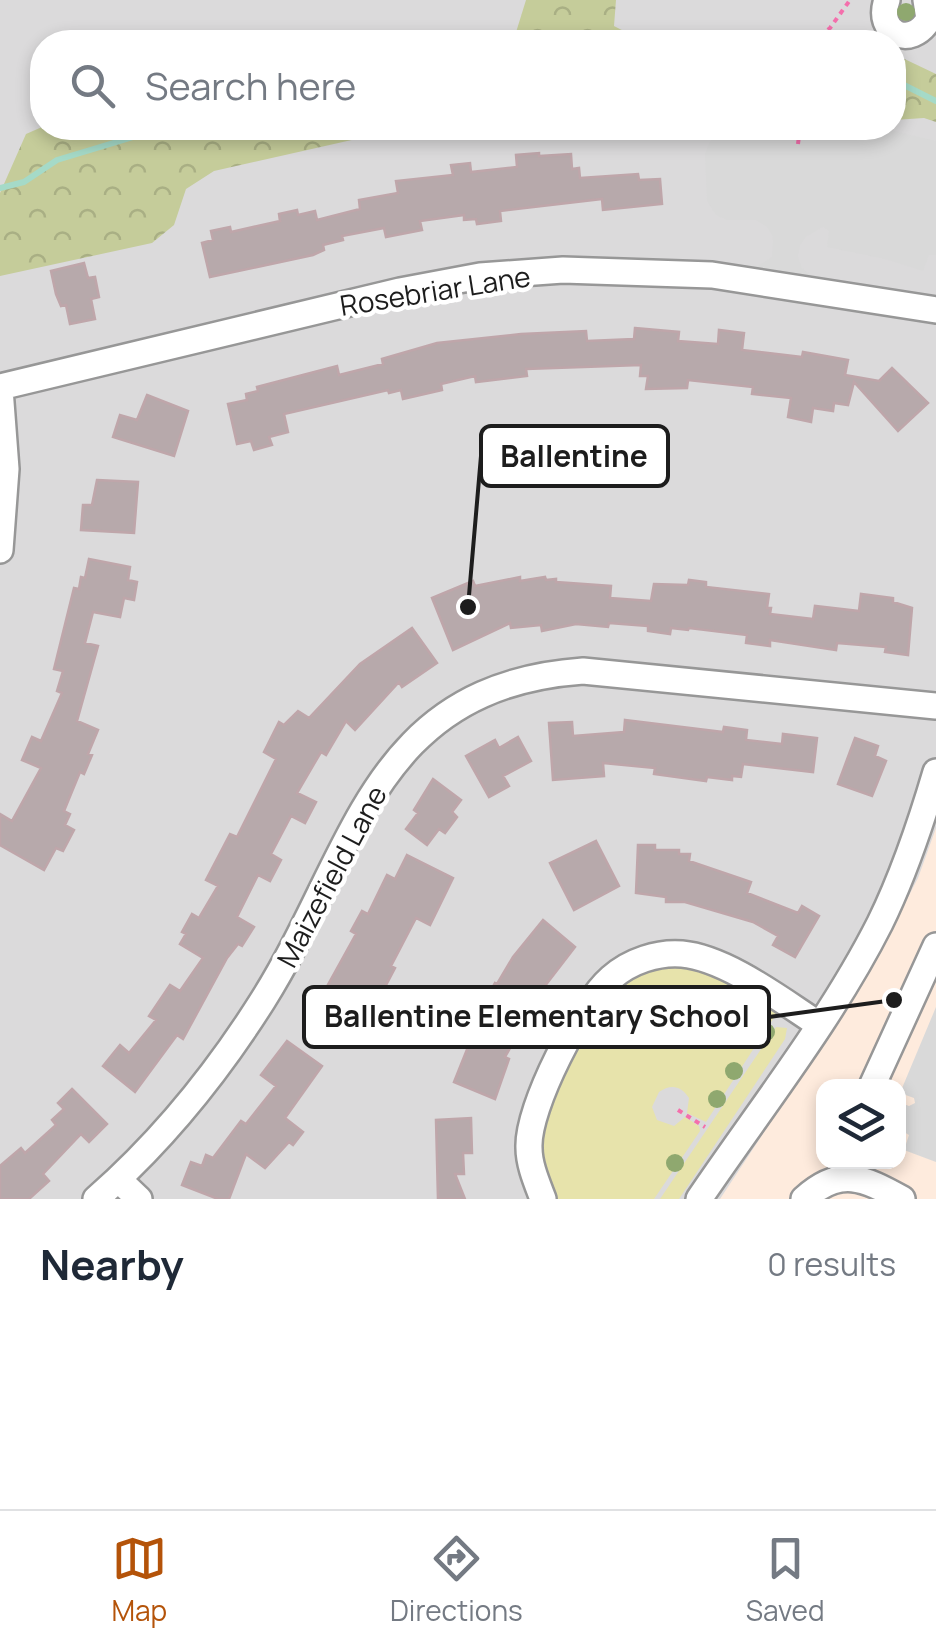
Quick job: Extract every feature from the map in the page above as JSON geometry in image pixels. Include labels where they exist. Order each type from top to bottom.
[{"type":"street","points":[[887,0],[884,19],[892,30]]},
{"type":"street","points":[[926,0],[929,34]]},
{"type":"street","name":"Rosebriar Lane","points":[[0,388],[400,291],[480,276],[562,270],[712,276],[936,310]]},
{"type":"street","points":[[0,388],[6,469],[0,550]]},
{"type":"street","name":"Maizefield Lane","points":[[96,1199],[162,1134],[206,1080],[262,1002],[300,938],[376,788],[400,754],[460,703],[515,680],[583,670],[936,706]]},
{"type":"street","points":[[699,1199],[818,1024],[879,924],[904,868],[936,772]]},
{"type":"street","points":[[875,1079],[936,946]]},
{"type":"street","points":[[544,1199],[529,1149],[534,1110],[592,998],[613,976],[657,955],[684,954],[706,960],[818,1024]]},
{"type":"street","points":[[804,1199],[843,1170],[902,1199]]},
{"type":"street","points":[[118,1180],[139,1199]]},
{"type":"path","points":[[827,30],[850,0]]},
{"type":"path","points":[[798,140],[798,144]]},
{"type":"path","points":[[678,1110],[705,1127]]},
{"type":"shaded area","points":[[0,0],[936,0],[936,1199],[0,1199]]},
{"type":"shaded area","points":[[906,134],[936,141],[936,255],[929,255],[923,271],[827,247],[829,231],[823,227],[800,245],[798,257],[802,268],[812,276],[756,267],[772,257],[773,237],[756,220],[727,220],[716,215],[707,201],[705,154],[710,141],[906,140]]},
{"type":"shaded area","points":[[936,828],[936,1199],[720,1199],[867,976],[918,878]]},
{"type":"shaded area","points":[[680,965],[718,975],[780,1013],[706,1122],[687,1113],[689,1098],[679,1088],[659,1092],[652,1107],[657,1120],[674,1126],[685,1117],[700,1131],[654,1199],[554,1199],[544,1170],[540,1139],[550,1100],[572,1051],[600,1006],[628,978],[653,968]]},
{"type":"shaded area","points":[[936,1007],[936,1162],[906,1151],[906,1105],[915,1103],[914,1098],[906,1095],[906,1079]]},
{"type":"shaded area","points":[[776,1027],[787,1028],[785,1039],[679,1199],[660,1199]]},
{"type":"green space","points":[[526,0],[616,0],[614,26],[622,30],[517,30]]},
{"type":"green space","points":[[906,60],[936,74],[936,122],[906,119]]},
{"type":"green space","points":[[30,132],[30,140],[352,140],[214,171],[186,189],[174,225],[152,243],[0,276],[0,193]]},
{"type":"building","points":[[571,154],[572,169],[579,168],[580,178],[638,174],[639,180],[660,179],[662,204],[603,210],[602,199],[500,211],[501,221],[477,224],[476,219],[464,220],[464,215],[420,221],[422,230],[386,237],[384,228],[342,236],[343,240],[323,245],[324,250],[313,255],[210,277],[202,243],[213,240],[211,231],[230,227],[231,232],[280,221],[279,214],[297,210],[298,215],[315,211],[317,220],[360,209],[359,200],[398,193],[396,181],[453,175],[451,165],[470,163],[471,172],[517,167],[516,155]]},
{"type":"building","points":[[84,263],[88,278],[95,277],[99,297],[91,299],[95,319],[70,324],[66,305],[61,306],[56,294],[51,271]]},
{"type":"building","points":[[635,328],[679,332],[678,341],[718,344],[719,330],[744,333],[742,350],[802,357],[803,352],[848,360],[845,375],[879,381],[892,368],[928,403],[898,431],[854,382],[848,405],[834,403],[833,411],[813,408],[811,422],[788,417],[791,398],[752,394],[753,387],[688,380],[687,388],[646,389],[648,376],[640,376],[641,365],[526,369],[527,376],[476,382],[475,376],[441,384],[442,390],[403,399],[401,390],[388,390],[284,414],[288,432],[269,437],[272,445],[254,450],[251,441],[237,444],[228,404],[247,400],[246,394],[258,391],[257,387],[337,366],[339,375],[383,364],[382,359],[437,343],[586,331],[587,341],[634,339]]},
{"type":"building","points":[[147,395],[188,411],[174,456],[113,437],[120,415],[137,420]]},
{"type":"building","points":[[97,480],[138,482],[134,533],[81,530],[83,505],[92,505]]},
{"type":"building","points":[[89,559],[130,567],[128,580],[137,582],[134,600],[124,598],[120,617],[93,612],[85,643],[98,646],[77,721],[98,730],[88,754],[92,755],[84,774],[80,772],[64,811],[70,814],[65,825],[74,830],[63,851],[56,848],[44,870],[0,845],[0,814],[12,821],[41,768],[22,760],[32,737],[41,741],[62,693],[57,691],[63,671],[54,669],[74,588],[79,589],[81,577],[85,578]]},
{"type":"building","points":[[520,577],[520,581],[545,577],[556,582],[611,586],[610,598],[651,601],[654,584],[706,582],[706,587],[769,594],[770,614],[813,619],[815,606],[859,611],[861,594],[893,598],[893,602],[912,608],[908,655],[885,652],[886,647],[837,643],[836,650],[770,640],[770,646],[746,643],[747,635],[689,628],[671,628],[670,634],[648,631],[648,626],[609,623],[608,627],[576,624],[542,631],[541,625],[511,628],[510,623],[453,650],[432,598],[473,581],[475,586]]},
{"type":"building","points":[[412,628],[437,663],[402,687],[399,682],[355,730],[346,721],[326,755],[321,752],[297,793],[316,802],[305,823],[291,816],[271,854],[281,860],[270,881],[258,875],[237,917],[254,927],[242,946],[238,944],[227,958],[183,1039],[177,1035],[135,1092],[103,1066],[120,1045],[129,1053],[156,1020],[149,1016],[170,985],[180,991],[203,958],[180,944],[186,934],[182,932],[192,914],[199,918],[218,886],[206,880],[230,834],[237,837],[276,759],[264,752],[279,722],[284,725],[298,711],[309,718],[360,664]]},
{"type":"building","points":[[625,720],[723,732],[724,727],[747,730],[746,740],[782,744],[783,734],[817,738],[813,772],[743,764],[741,777],[707,777],[706,781],[654,774],[655,768],[603,763],[604,776],[553,780],[549,723],[572,722],[573,736],[624,732]]},
{"type":"building","points":[[518,737],[531,761],[503,776],[509,786],[489,797],[466,756],[495,740],[499,748]]},
{"type":"building","points":[[855,738],[878,746],[875,756],[886,761],[872,796],[838,784]]},
{"type":"building","points":[[433,779],[461,800],[452,812],[457,817],[445,833],[439,829],[427,845],[406,829]]},
{"type":"building","points":[[596,841],[619,886],[574,910],[550,863]]},
{"type":"building","points":[[638,845],[690,854],[689,861],[751,882],[747,893],[798,913],[802,906],[819,916],[795,957],[773,945],[778,936],[753,922],[685,902],[666,902],[666,897],[636,893]]},
{"type":"building","points":[[407,855],[453,878],[430,925],[416,918],[356,1042],[347,1040],[309,1019],[356,934],[351,931],[362,911],[368,914],[387,875],[395,879]]},
{"type":"building","points":[[543,920],[575,947],[538,995],[544,999],[533,1019],[528,1016],[505,1057],[509,1059],[495,1099],[454,1082],[478,1022],[470,1018],[484,988],[490,992],[497,984]]},
{"type":"building","points":[[287,1041],[322,1066],[285,1118],[303,1132],[265,1168],[246,1154],[229,1199],[218,1199],[182,1185],[191,1162],[202,1166],[206,1155],[213,1158],[241,1121],[246,1124],[276,1086],[261,1075]]},
{"type":"building","points":[[72,1089],[107,1124],[89,1142],[81,1134],[43,1174],[49,1181],[29,1199],[0,1199],[0,1166],[21,1148],[25,1153],[56,1125],[52,1120],[64,1109],[58,1103]]},
{"type":"building","points":[[471,1118],[472,1153],[463,1153],[464,1174],[455,1174],[465,1199],[438,1199],[436,1120]]},
{"type":"waterway","points":[[906,86],[936,101]]},
{"type":"waterway","points":[[0,188],[24,182],[57,160],[123,140]]},
{"type":"place","name":"Ballentine","points":[[468,607]]},
{"type":"place","name":"Ballentine Elementary School","points":[[894,1000]]}]
